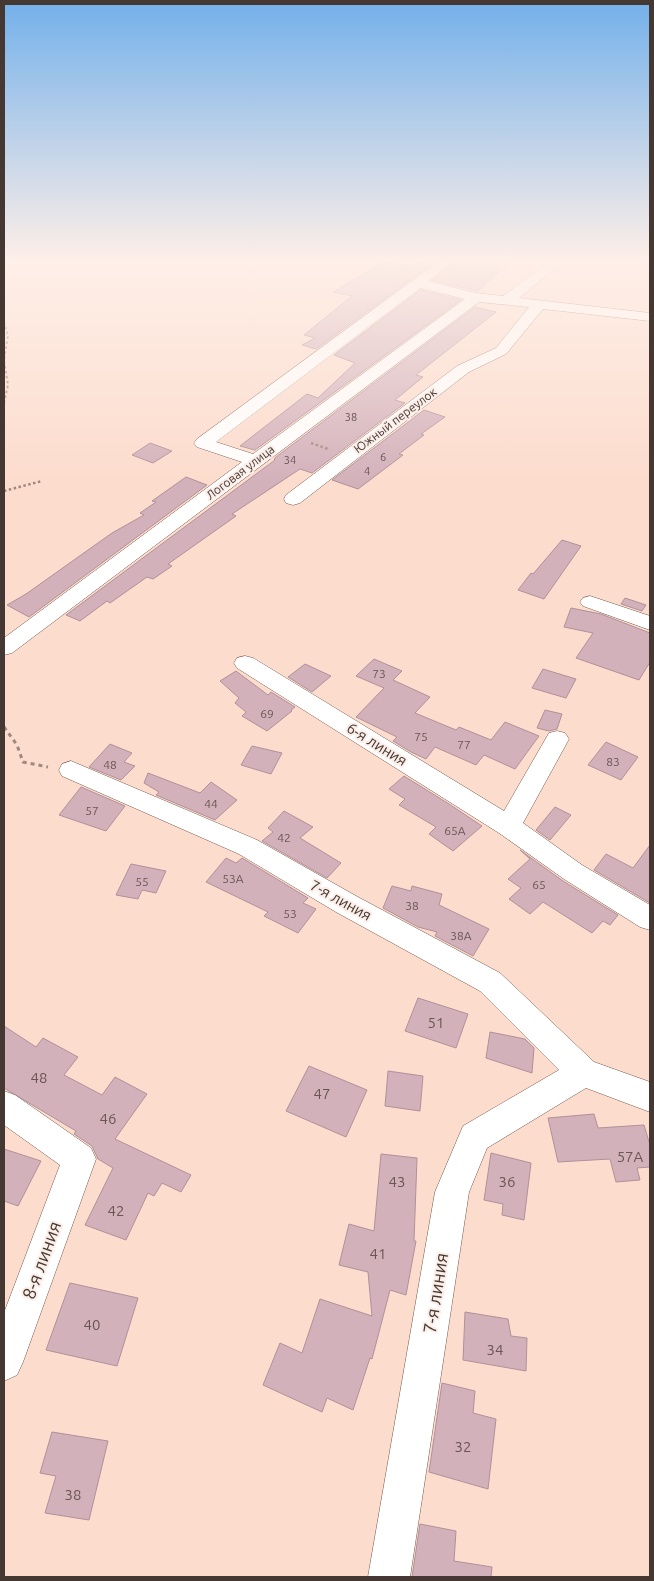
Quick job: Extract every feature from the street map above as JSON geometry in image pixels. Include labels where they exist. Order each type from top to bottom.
[{"type":"street","points":[[255,461],[203,443],[348,335]]},
{"type":"street","name":"Логовая улица","points":[[4,648],[425,335]]},
{"type":"street","name":"Южный переулок","points":[[293,499],[463,369],[502,350],[514,335]]},
{"type":"street","points":[[590,602],[650,623]]},
{"type":"street","name":"6-я линия","points":[[245,663],[508,826],[573,872],[650,919]]},
{"type":"street","points":[[508,826],[557,739]]},
{"type":"street","name":"7-я линия","points":[[71,770],[248,847],[346,904],[490,982],[583,1073],[650,1097]]},
{"type":"street","name":"7-я линия","points":[[389,1577],[452,1192],[475,1137],[583,1073]]},
{"type":"street","name":"8-я линия","points":[[4,1106],[79,1159],[4,1362]]},
{"type":"path","points":[[4,403],[8,385],[4,360],[8,335]]},
{"type":"path","points":[[288,436],[350,456]]},
{"type":"path","points":[[4,491],[42,482]]},
{"type":"path","points":[[4,727],[17,745],[23,762],[71,770]]},
{"type":"building","points":[[304,335],[335,335],[316,349],[302,345],[315,338]]},
{"type":"building","points":[[361,335],[413,335],[255,450],[240,446],[307,394],[318,398],[355,363],[334,355]]},
{"type":"building","points":[[438,335],[467,335],[416,375],[423,377],[395,400],[405,403],[312,473],[300,469],[232,514],[236,516],[168,564],[172,566],[153,579],[147,577],[110,603],[107,601],[80,621],[66,615],[275,460],[276,457]]},
{"type":"building","points":[[424,410],[445,417],[421,434],[424,435],[399,454],[403,455],[358,489],[332,480]]},
{"type":"building","points":[[150,443],[172,451],[153,463],[132,455]]},
{"type":"building","points":[[186,477],[207,485],[29,617],[7,605],[26,594],[112,533],[144,515],[140,513],[156,502],[152,501]]},
{"type":"building","points":[[562,540],[581,546],[544,599],[518,590],[531,573],[533,574]]},
{"type":"building","points":[[625,598],[646,605],[642,611],[621,604]]},
{"type":"building","points":[[571,608],[601,614],[650,633],[650,662],[639,680],[576,658],[593,633],[564,627]]},
{"type":"building","points":[[374,659],[402,671],[393,680],[430,697],[415,713],[456,730],[459,727],[491,740],[505,722],[539,736],[515,769],[484,755],[476,765],[435,747],[426,759],[411,752],[393,741],[397,737],[356,717],[384,688],[356,676]]},
{"type":"building","points":[[305,664],[331,676],[312,692],[288,677]]},
{"type":"building","points":[[543,669],[576,679],[566,698],[532,688]]},
{"type":"building","points":[[236,671],[268,695],[271,692],[295,707],[267,731],[242,716],[246,712],[235,703],[239,698],[220,681]]},
{"type":"building","points":[[545,710],[562,714],[557,729],[549,731],[537,728]]},
{"type":"building","points":[[606,742],[638,757],[621,780],[588,765]]},
{"type":"building","points":[[110,744],[132,753],[124,762],[135,766],[121,780],[89,767]]},
{"type":"building","points":[[252,746],[282,753],[271,774],[241,765]]},
{"type":"building","points":[[148,773],[200,793],[211,782],[237,800],[215,820],[156,795],[159,792],[144,783]]},
{"type":"building","points":[[404,776],[482,826],[453,851],[429,834],[436,827],[399,805],[405,799],[389,789]]},
{"type":"building","points":[[81,787],[125,806],[106,831],[59,815]]},
{"type":"building","points":[[555,807],[571,815],[550,840],[536,830]]},
{"type":"building","points":[[284,811],[313,827],[300,838],[341,863],[327,878],[262,841],[273,832],[268,828]]},
{"type":"building","points":[[650,845],[650,903],[594,870],[606,854],[633,868]]},
{"type":"building","points":[[520,850],[563,881],[618,915],[610,925],[603,921],[592,933],[543,902],[530,914],[509,899],[521,888],[508,879],[530,859]]},
{"type":"building","points":[[226,858],[236,863],[242,858],[308,898],[303,903],[316,909],[298,933],[264,916],[268,912],[206,882]]},
{"type":"building","points":[[131,864],[166,871],[156,893],[142,890],[138,899],[116,895]]},
{"type":"building","points":[[392,886],[411,891],[412,886],[442,894],[439,905],[489,929],[473,956],[435,936],[437,932],[418,927],[383,908]]},
{"type":"building","points":[[418,998],[468,1014],[456,1048],[405,1031]]},
{"type":"building","points":[[4,1026],[36,1047],[43,1038],[78,1057],[64,1075],[102,1095],[115,1077],[147,1094],[115,1139],[191,1175],[181,1192],[162,1183],[154,1196],[148,1193],[126,1240],[85,1225],[113,1168],[98,1159],[92,1146],[74,1134],[76,1131],[4,1088]]},
{"type":"building","points":[[490,1032],[525,1039],[534,1048],[532,1073],[486,1058]]},
{"type":"building","points":[[309,1066],[367,1090],[346,1137],[286,1111]]},
{"type":"building","points":[[388,1071],[423,1076],[420,1111],[385,1106]]},
{"type":"building","points":[[594,1114],[598,1128],[644,1125],[650,1145],[650,1167],[637,1168],[640,1180],[616,1182],[610,1159],[558,1162],[548,1118]]},
{"type":"building","points":[[4,1149],[41,1161],[18,1206],[4,1201]]},
{"type":"building","points":[[491,1153],[531,1163],[524,1220],[502,1215],[503,1204],[484,1200]]},
{"type":"building","points":[[381,1154],[417,1158],[414,1241],[416,1241],[406,1295],[390,1290],[372,1359],[370,1358],[353,1410],[327,1398],[322,1412],[263,1385],[280,1343],[302,1353],[320,1299],[372,1316],[368,1272],[339,1265],[349,1224],[374,1231]]},
{"type":"building","points":[[70,1283],[138,1298],[117,1366],[46,1350]]},
{"type":"building","points":[[465,1312],[508,1319],[511,1336],[527,1338],[526,1371],[463,1360]]},
{"type":"building","points":[[442,1383],[475,1391],[473,1413],[496,1419],[488,1489],[429,1472]]},
{"type":"building","points":[[52,1432],[108,1441],[89,1520],[45,1513],[56,1476],[40,1473]]},
{"type":"building","points":[[420,1524],[456,1531],[454,1561],[492,1567],[491,1577],[412,1577]]}]
